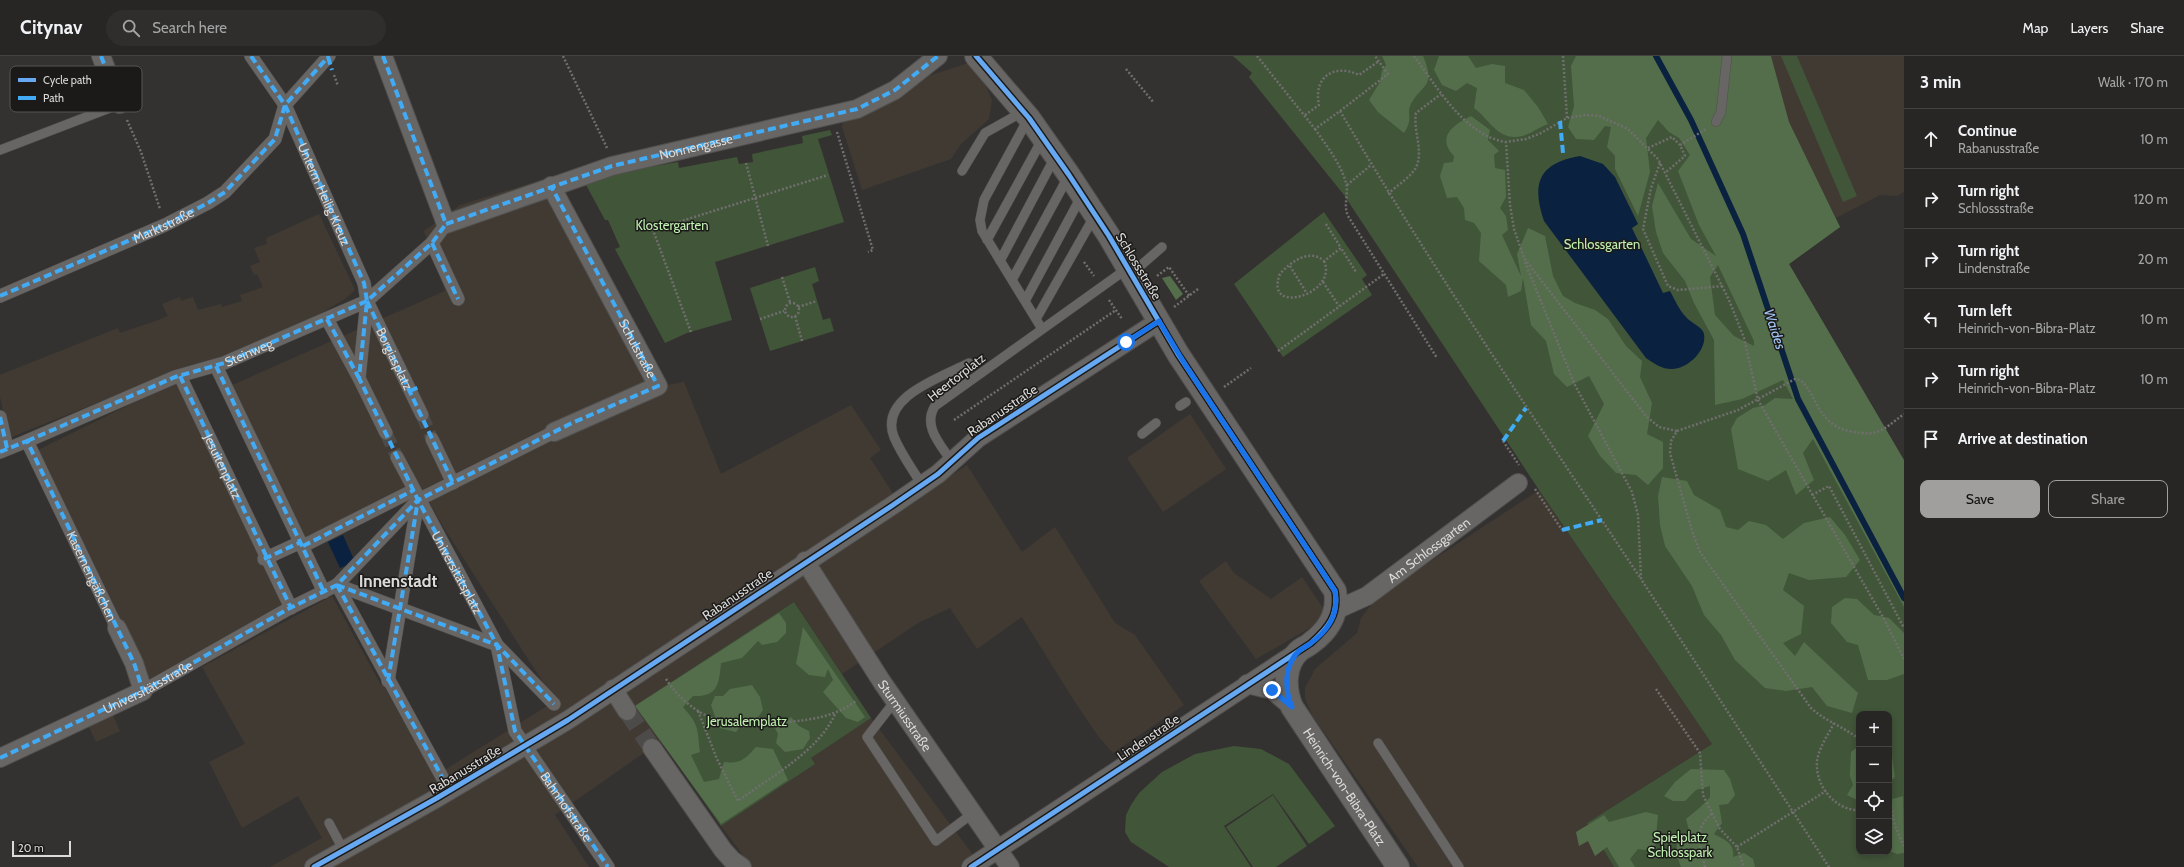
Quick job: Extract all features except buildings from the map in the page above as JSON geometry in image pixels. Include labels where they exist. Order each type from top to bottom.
[{"type":"street","points":[[101,56],[105,66]]},
{"type":"street","name":"Unterm Heilig Kreuz","points":[[251,56],[285,105],[364,283]]},
{"type":"street","points":[[285,105],[328,56]]},
{"type":"street","points":[[328,56],[332,70]]},
{"type":"street","points":[[382,56],[446,224]]},
{"type":"street","name":"Nonnengasse","points":[[446,224],[550,186],[612,166],[832,116],[878,100],[895,90],[938,56]]},
{"type":"street","name":"Schlossstraße","points":[[976,56],[1026,114],[1082,195],[1186,366],[1335,591],[1334,615]]},
{"type":"street","name":"Marktstraße","points":[[0,296],[165,224],[208,203],[225,192],[275,139],[285,105]]},
{"type":"street","name":"Schulstraße","points":[[453,482],[554,432],[658,386],[550,186]]},
{"type":"street","name":"Steinweg","points":[[4,450],[180,376],[216,366],[367,301],[432,243],[446,224]]},
{"type":"street","points":[[432,243],[458,299]]},
{"type":"street","name":"Borgiasplatz","points":[[359,378],[367,301],[364,283]]},
{"type":"street","name":"Borgiasplatz","points":[[367,301],[415,389],[422,415]]},
{"type":"street","points":[[327,319],[359,378],[386,433]]},
{"type":"street","name":"Rabanusstraße","points":[[314,867],[525,745],[613,689],[922,485],[952,462],[978,438],[1159,321]]},
{"type":"street","points":[[216,366],[324,592]]},
{"type":"street","name":"Jesuitenplatz","points":[[180,376],[291,608]]},
{"type":"street","points":[[0,417],[4,450]]},
{"type":"street","points":[[266,558],[416,495],[453,482],[432,439]]},
{"type":"street","name":"Kasernengäßchen","points":[[27,441],[134,663],[143,691]]},
{"type":"street","name":"Universitätsplatz","points":[[397,456],[416,495],[497,645],[554,704]]},
{"type":"street","name":"Am Schlossgarten","points":[[1334,615],[1367,596],[1518,483]]},
{"type":"street","points":[[291,608],[337,586],[416,495]]},
{"type":"street","name":"Universitätsplatz","points":[[388,681],[416,495]]},
{"type":"street","name":"Sturmiusstraße","points":[[805,561],[895,700],[1010,867]]},
{"type":"street","points":[[337,586],[442,777]]},
{"type":"street","name":"Universitätsplatz","points":[[337,586],[497,645]]},
{"type":"street","name":"Universitätsstraße","points":[[0,758],[143,691],[291,608]]},
{"type":"street","name":"Lindenstraße","points":[[971,867],[1311,643],[1326,629],[1334,615]]},
{"type":"street","name":"Universitätsplatz","points":[[497,645],[515,731],[525,745]]},
{"type":"street","name":"Heinrich-von-Bibra-Platz","points":[[1300,650],[1290,665],[1287,674],[1287,696],[1292,707],[1398,867]]},
{"type":"street","name":"Heinrich-von-Bibra-Platz","points":[[1247,684],[1272,690],[1292,707]]},
{"type":"street","points":[[613,689],[627,711]]},
{"type":"street","name":"Bahnhofstraße","points":[[525,745],[608,867]]},
{"type":"street","points":[[652,748],[723,850],[732,860],[742,867]]},
{"type":"lane","points":[[1716,122],[1721,112],[1726,56]]},
{"type":"lane","points":[[0,150],[99,112]]},
{"type":"lane","points":[[962,171],[985,133],[1026,114]]},
{"type":"lane","points":[[1026,114],[984,200],[980,220],[982,231],[987,240],[1042,329]]},
{"type":"lane","points":[[987,240],[1043,138]]},
{"type":"lane","points":[[1000,260],[1055,156]]},
{"type":"lane","points":[[1012,280],[1069,176]]},
{"type":"lane","points":[[1025,301],[1082,195]]},
{"type":"lane","points":[[1036,319],[1094,215]]},
{"type":"lane","name":"Heertorplatz","points":[[952,462],[931,428],[930,416],[935,406],[1042,329],[1162,247]]},
{"type":"lane","points":[[922,485],[894,437],[891,424],[894,413],[907,394],[969,363]]},
{"type":"lane","points":[[1142,434],[1156,423]]},
{"type":"lane","points":[[895,700],[867,737],[936,841],[973,813]]},
{"type":"lane","points":[[1378,743],[1459,867]]},
{"type":"lane","points":[[329,823],[344,851]]},
{"type":"path","points":[[563,56],[609,152],[612,166]]},
{"type":"path","points":[[1257,56],[1315,129],[1344,174],[1346,185],[1345,202],[1348,216],[1437,358]]},
{"type":"path","points":[[1315,129],[1388,74],[1376,56]]},
{"type":"path","points":[[1414,56],[1442,94],[1465,119],[1484,134],[1497,141],[1506,142],[1526,139],[1541,133],[1567,118],[1585,115],[1599,116],[1628,130],[1648,148],[1660,162],[1722,286],[1744,338],[1758,400],[1904,659]]},
{"type":"path","points":[[1563,56],[1567,118]]},
{"type":"path","points":[[1305,116],[1319,105],[1318,95],[1323,78],[1329,74],[1343,70],[1359,75],[1379,61]]},
{"type":"path","points":[[1126,69],[1154,103]]},
{"type":"path","points":[[332,70],[338,86]]},
{"type":"path","points":[[1388,194],[1416,166],[1418,152],[1414,122],[1416,113],[1442,94]]},
{"type":"path","points":[[1340,111],[1388,194],[1526,408],[1641,579],[1794,811],[1829,867]]},
{"type":"path","points":[[124,112],[141,152],[165,224]]},
{"type":"path","points":[[832,116],[873,250],[868,252]]},
{"type":"path","points":[[1680,145],[1716,122]]},
{"type":"path","points":[[1648,148],[1672,137],[1680,145],[1685,156],[1666,172]]},
{"type":"path","points":[[1506,142],[1510,205],[1514,229],[1524,258],[1575,385],[1632,492],[1638,515],[1641,579]]},
{"type":"path","points":[[1660,162],[1651,188],[1643,229],[1668,286],[1678,290],[1722,286]]},
{"type":"path","points":[[746,163],[768,246]]},
{"type":"path","points":[[1346,185],[1372,165]]},
{"type":"path","points":[[691,332],[653,230],[828,176]]},
{"type":"path","points":[[1326,224],[1356,272]]},
{"type":"path","points":[[1324,261],[1341,248]]},
{"type":"path","points":[[1311,255],[1324,261],[1326,272],[1323,282],[1307,293],[1293,299],[1285,297],[1280,292],[1278,278],[1284,270],[1302,258],[1311,255]]},
{"type":"path","points":[[1524,258],[1646,416],[1659,427],[1677,431],[1713,420],[1758,400],[1787,385],[1795,379],[1801,380],[1806,384],[1822,414],[1839,429],[1873,435],[1880,432],[1904,414]]},
{"type":"path","points":[[1082,260],[1094,276]]},
{"type":"path","points":[[1290,266],[1307,293]]},
{"type":"path","points":[[1154,279],[1169,267],[1190,297]]},
{"type":"path","points":[[1278,350],[1384,274]]},
{"type":"path","points":[[782,278],[790,302]]},
{"type":"path","points":[[1323,282],[1339,306]]},
{"type":"path","points":[[1176,306],[1190,297],[1198,289]]},
{"type":"path","points":[[1109,300],[1122,319]]},
{"type":"path","points":[[798,307],[817,301]]},
{"type":"path","points":[[784,311],[785,306],[790,302],[796,303],[798,307],[798,314],[795,316],[802,341]]},
{"type":"path","points":[[954,420],[1116,310]]},
{"type":"path","points":[[784,311],[790,317],[795,316]]},
{"type":"path","points":[[760,319],[784,311]]},
{"type":"path","points":[[1222,388],[1251,368]]},
{"type":"path","points":[[1677,431],[1670,442],[1670,453],[1692,531],[1700,552],[1811,708],[1822,718],[1834,723],[1856,737]]},
{"type":"path","points":[[1812,495],[1829,486],[1904,628]]},
{"type":"path","points":[[1535,489],[1562,530]]},
{"type":"path","points":[[666,680],[680,696],[698,711],[717,720],[747,726],[818,718],[835,714],[856,701]]},
{"type":"path","points":[[1656,689],[1700,752],[1703,795],[1713,812],[1720,829],[1737,847],[1744,867]]},
{"type":"path","points":[[698,711],[717,759],[738,801],[816,744],[829,727],[835,714]]},
{"type":"path","points":[[1834,723],[1817,762],[1818,773],[1826,791],[1837,805],[1856,810]]},
{"type":"path","points":[[1737,847],[1826,791]]},
{"type":"path","points":[[1705,867],[1699,832],[1704,821],[1713,812]]},
{"type":"path","points":[[1892,815],[1904,846]]},
{"type":"shaded area","points":[[1749,56],[1904,56],[1904,192],[1897,196],[1880,195],[1836,218]]},
{"type":"shaded area","points":[[969,63],[984,82],[992,100],[989,119],[961,144],[951,159],[862,190],[842,127],[845,106],[874,93]]},
{"type":"shaded area","points":[[554,176],[667,385],[684,382],[721,474],[851,405],[881,450],[870,458],[903,509],[967,465],[1022,552],[1055,527],[1115,623],[1135,635],[1184,705],[1113,753],[1098,736],[1073,699],[1022,617],[977,649],[950,608],[918,623],[842,674],[794,602],[637,705],[661,741],[555,815],[589,867],[270,867],[322,838],[298,796],[242,828],[209,762],[245,744],[202,667],[332,596],[381,685],[383,685],[435,776],[555,701],[444,528],[424,493],[302,550],[223,389],[445,291],[424,231],[460,205]]},
{"type":"shaded area","points":[[319,214],[355,290],[345,299],[291,331],[122,393],[9,438],[0,397],[0,375],[118,328],[120,333],[168,316],[162,304],[180,297],[181,301],[193,297],[198,310],[221,304],[222,307],[242,301],[240,295],[263,287],[257,274],[254,275],[250,266],[260,262],[254,248],[267,244],[266,238]]},
{"type":"shaded area","points":[[179,380],[286,604],[147,681],[36,451]]},
{"type":"shaded area","points":[[1190,414],[1226,469],[1163,512],[1127,458]]},
{"type":"shaded area","points":[[1539,490],[1712,744],[1587,823],[1614,867],[1418,867],[1312,715],[1305,698],[1305,688],[1315,669],[1357,633],[1361,618],[1378,596]]},
{"type":"shaded area","points":[[1226,561],[1234,573],[1271,599],[1302,577],[1323,608],[1323,615],[1313,626],[1256,659],[1199,581]]},
{"type":"shaded area","points":[[112,713],[120,731],[96,742],[88,725]]},
{"type":"shaded area","points":[[871,718],[982,867],[752,867],[721,826],[814,764],[811,758]]},
{"type":"green space","name":"Schlossgarten","points":[[1233,56],[1749,56],[1840,227],[1789,264],[1871,406],[1904,474],[1904,867],[1614,867],[1587,823],[1712,744],[1539,490],[1344,195],[1249,77],[1252,73]]},
{"type":"green space","points":[[1382,56],[1423,56],[1427,67],[1428,80],[1426,85],[1410,106],[1409,122],[1404,133],[1378,112],[1369,100],[1380,82],[1382,71],[1386,65]]},
{"type":"green space","points":[[1439,56],[1468,56],[1476,68],[1492,64],[1505,66],[1505,83],[1524,90],[1538,107],[1548,124],[1522,136],[1507,136],[1501,133],[1474,108],[1477,88],[1467,83],[1456,91],[1442,85],[1434,70]]},
{"type":"green space","points":[[1576,56],[1771,56],[1789,122],[1840,227],[1789,264],[1904,460],[1904,607],[1813,439],[1803,453],[1814,480],[1796,495],[1786,470],[1768,481],[1738,469],[1731,429],[1737,418],[1753,408],[1765,405],[1775,398],[1793,399],[1783,380],[1742,399],[1715,405],[1714,340],[1694,303],[1685,281],[1663,253],[1656,232],[1652,206],[1658,183],[1691,239],[1716,256],[1699,225],[1678,171],[1690,155],[1679,138],[1669,132],[1658,120],[1646,138],[1650,172],[1638,216],[1615,169],[1615,156],[1607,147],[1611,127],[1605,126],[1594,140],[1576,139],[1568,127],[1574,106],[1571,66]],"holes":[[[1718,265],[1754,341],[1754,346],[1734,336],[1715,315],[1710,277]]]},
{"type":"green space","points":[[1781,56],[1797,56],[1857,196],[1843,202]]},
{"type":"green space","points":[[1471,116],[1490,130],[1488,140],[1499,151],[1494,155],[1495,168],[1505,170],[1506,197],[1500,208],[1506,216],[1508,230],[1502,235],[1521,276],[1517,254],[1528,228],[1545,236],[1553,276],[1563,296],[1575,303],[1595,310],[1608,319],[1626,346],[1642,361],[1640,377],[1652,403],[1647,434],[1663,442],[1663,468],[1648,485],[1636,475],[1616,473],[1600,456],[1588,436],[1604,404],[1589,376],[1567,387],[1554,374],[1546,341],[1531,325],[1523,278],[1521,291],[1508,297],[1506,285],[1479,261],[1481,233],[1474,223],[1465,220],[1464,208],[1457,197],[1447,198],[1440,176],[1444,163],[1453,162],[1454,156],[1449,149],[1447,137],[1449,132],[1458,123]]},
{"type":"green space","name":"Klostergarten","points":[[830,130],[832,135],[818,139],[844,222],[715,262],[732,320],[687,333],[665,343],[615,249],[620,247],[608,220],[605,220],[585,183],[605,175],[678,162],[679,168],[737,157],[739,164],[753,162],[752,154],[803,143],[802,136]]},
{"type":"green space","points":[[1324,212],[1367,275],[1362,279],[1372,295],[1283,357],[1234,284]]},
{"type":"green space","points":[[815,267],[819,281],[812,284],[823,320],[830,318],[834,331],[770,351],[750,288]]},
{"type":"green space","points":[[1170,276],[1183,294],[1176,300],[1162,278]]},
{"type":"green space","points":[[1662,477],[1687,481],[1694,495],[1720,510],[1726,527],[1738,530],[1749,521],[1766,525],[1783,539],[1804,523],[1830,517],[1845,535],[1860,560],[1846,577],[1809,580],[1789,573],[1783,590],[1804,606],[1801,634],[1783,643],[1795,656],[1804,642],[1858,693],[1852,713],[1827,706],[1812,687],[1786,691],[1765,688],[1735,660],[1721,635],[1704,615],[1692,586],[1665,546],[1660,525],[1658,496]]},
{"type":"green space","points":[[1845,598],[1857,599],[1874,615],[1889,618],[1904,633],[1904,674],[1887,680],[1868,680],[1858,645],[1847,642],[1831,623],[1832,607]]},
{"type":"green space","name":"Jerusalemplatz","points":[[794,602],[871,718],[811,758],[815,764],[721,826],[636,705]]},
{"type":"green space","points":[[779,613],[786,623],[786,633],[777,642],[762,645],[758,641],[742,658],[721,663],[716,688],[708,694],[693,696],[683,707],[697,728],[700,752],[691,755],[704,782],[719,779],[724,762],[735,762],[742,760],[756,747],[773,749],[788,780],[721,824],[635,706]]},
{"type":"green space","points":[[803,627],[865,717],[858,722],[846,718],[823,692],[833,680],[828,669],[825,677],[809,675],[796,664]]},
{"type":"green space","points":[[752,685],[760,697],[763,710],[756,720],[746,719],[736,732],[719,728],[711,705],[715,696],[723,696],[730,689]]},
{"type":"green space","points":[[791,717],[799,726],[809,731],[810,738],[803,749],[785,752],[776,743],[778,734],[775,728]]},
{"type":"green space","points":[[1234,746],[1261,749],[1289,764],[1335,826],[1309,844],[1273,794],[1224,826],[1251,867],[1169,867],[1131,842],[1125,832],[1126,815],[1139,793],[1162,772],[1195,754]]},
{"type":"green space","points":[[1856,748],[1856,800],[1847,795],[1853,785],[1850,776],[1851,752]]},
{"type":"green space","points":[[1892,756],[1895,777],[1892,780]]},
{"type":"green space","name":"Spielplatz Schlosspark","points":[[1691,769],[1724,770],[1730,779],[1735,795],[1728,804],[1719,805],[1722,823],[1714,834],[1731,845],[1733,857],[1744,853],[1753,859],[1755,867],[1681,867],[1677,854],[1679,838],[1682,834],[1690,834],[1686,819],[1702,806],[1710,797],[1710,786],[1696,790],[1685,801],[1673,801],[1664,796],[1675,782]]},
{"type":"green space","points":[[1273,795],[1307,846],[1276,867],[1253,867],[1226,827]]},
{"type":"green space","points":[[1903,796],[1904,853],[1897,854],[1892,852],[1892,799]]},
{"type":"green space","points":[[1646,812],[1658,815],[1655,848],[1644,850],[1638,849],[1630,859],[1635,867],[1619,867],[1607,847],[1595,856],[1588,841],[1579,846],[1576,832],[1604,815],[1609,822]]},
{"type":"water","points":[[1580,156],[1603,164],[1615,177],[1638,224],[1632,228],[1663,293],[1670,291],[1679,308],[1688,319],[1699,327],[1704,334],[1704,340],[1699,353],[1684,366],[1672,369],[1665,368],[1658,366],[1646,358],[1544,221],[1538,196],[1542,177],[1547,170],[1555,164],[1566,159]]},
{"type":"water","points":[[343,535],[355,562],[340,568],[328,542]]},
{"type":"waterway","name":"Waides","points":[[1656,56],[1691,120],[1743,234],[1798,399],[1904,598]]},
{"type":"tunnel","points":[[422,415],[432,439]]},
{"type":"tunnel","points":[[386,433],[397,457]]},
{"type":"tunnel","points":[[627,711],[652,748]]},
{"type":"marked path","points":[[101,56],[105,66]]},
{"type":"marked path","points":[[251,56],[285,105],[364,283],[367,301],[359,378],[418,500],[497,645],[515,731],[608,867]]},
{"type":"marked path","points":[[0,296],[165,225],[208,203],[225,192],[275,139],[285,105],[329,56]]},
{"type":"marked path","points":[[383,56],[446,224]]},
{"type":"marked path","points":[[446,224],[612,166],[857,109],[895,90],[938,56]]},
{"type":"marked path","points":[[328,57],[332,70]]},
{"type":"marked path","points":[[1560,121],[1563,153]]},
{"type":"marked path","points":[[0,758],[143,691],[288,609],[337,585],[418,500],[572,423],[658,386],[551,186]]},
{"type":"marked path","points":[[27,441],[175,377],[224,363],[367,301],[432,243],[446,224]]},
{"type":"marked path","points":[[432,243],[458,299]]},
{"type":"marked path","points":[[367,301],[453,483]]},
{"type":"marked path","points":[[327,319],[359,378]]},
{"type":"marked path","points":[[216,366],[324,592]]},
{"type":"marked path","points":[[180,376],[291,608]]},
{"type":"marked path","points":[[410,391],[419,387]]},
{"type":"marked path","points":[[1503,441],[1526,408]]},
{"type":"marked path","points":[[0,417],[7,448]]},
{"type":"marked path","points":[[0,452],[27,441],[134,663],[143,691]]},
{"type":"marked path","points":[[303,546],[414,490]]},
{"type":"marked path","points":[[388,681],[418,500]]},
{"type":"marked path","points":[[1562,530],[1602,520]]},
{"type":"marked path","points":[[264,559],[301,542]]},
{"type":"marked path","points":[[337,585],[497,645],[554,704]]},
{"type":"marked path","points":[[337,585],[442,777]]},
{"type":"cycle path","points":[[971,867],[1311,643],[1331,620],[1334,614],[1336,600],[1335,591],[1178,354],[1109,236],[1069,175],[1029,118],[976,56]]},
{"type":"cycle path","points":[[314,867],[437,798],[568,720],[893,505],[938,474],[978,438],[1159,321]]},
{"type":"district","name":"Innenstadt","points":[[398,581]]},
{"type":"route","points":[[1126,342],[1159,321],[1178,354],[1335,591],[1336,610],[1332,620],[1326,629],[1311,643],[1300,650],[1290,665],[1286,684],[1287,696],[1292,707],[1272,690]]}]
